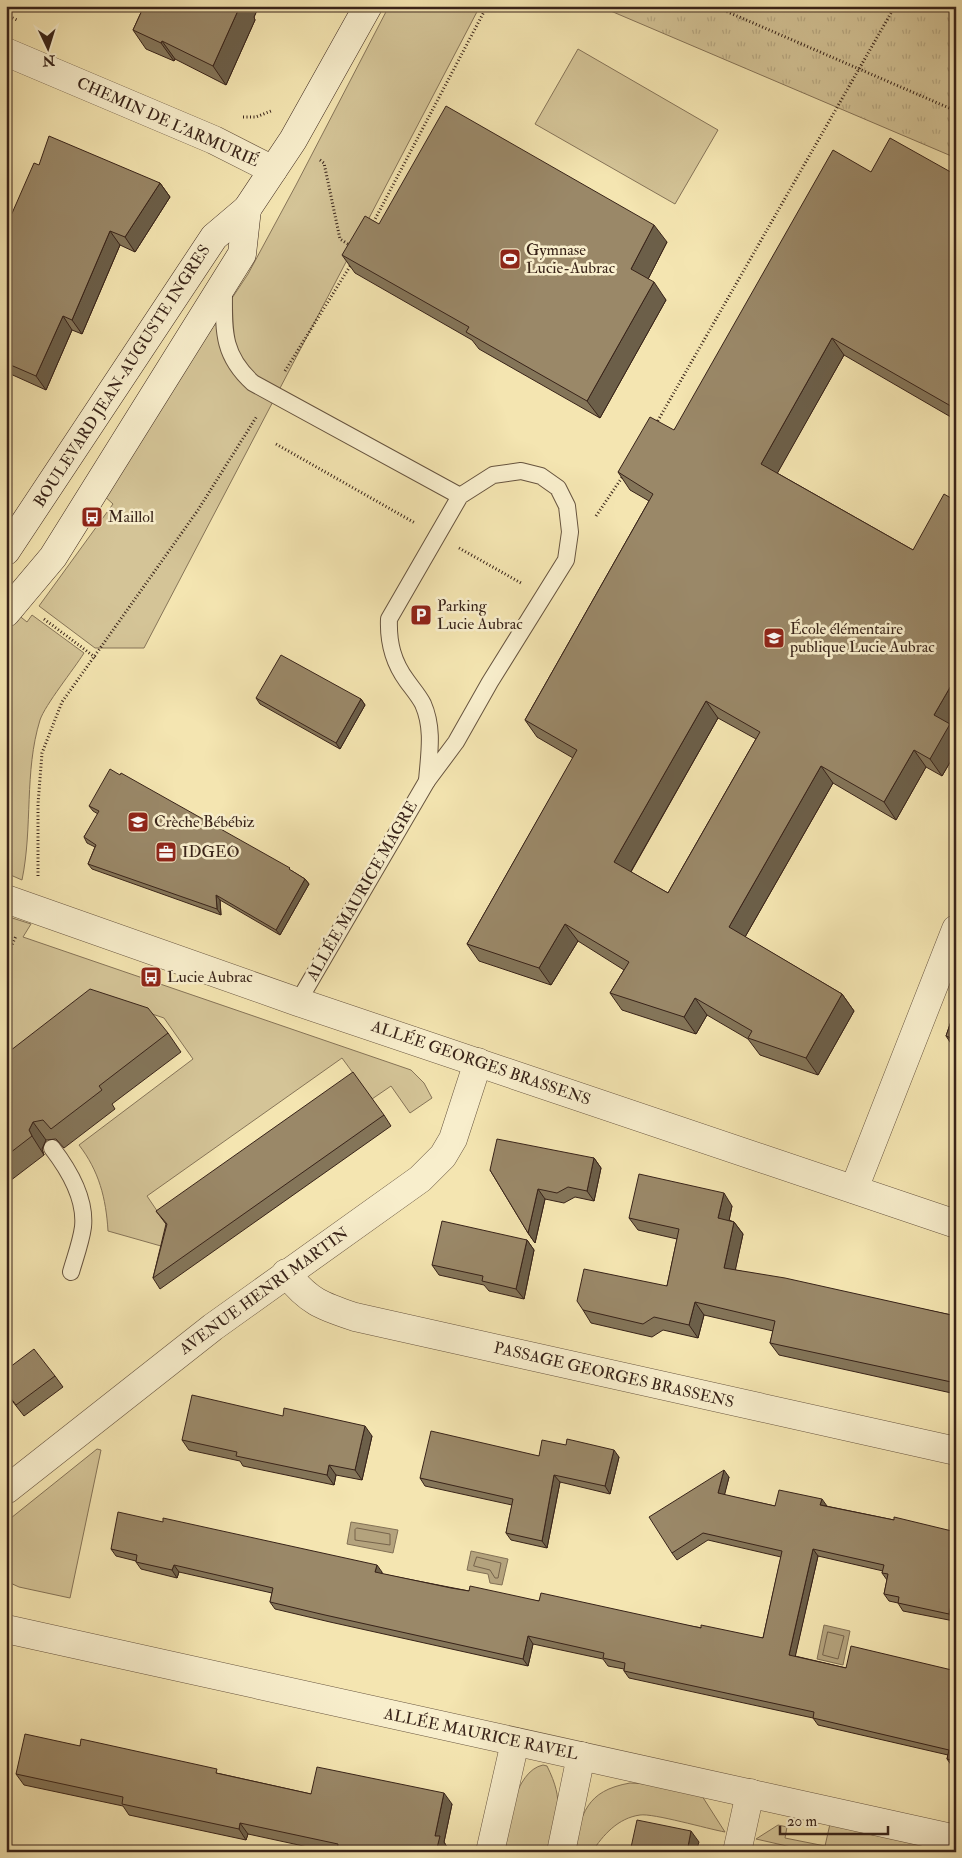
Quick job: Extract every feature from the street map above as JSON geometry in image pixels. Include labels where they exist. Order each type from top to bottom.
[{"type":"street","name":"BOULEVARD JEAN-AUGUSTE INGRES","points":[[6,551],[214,237],[246,209],[293,140],[368,6]]},
{"type":"street","name":"CHEMIN DE L'ARMURIÉ","points":[[6,52],[214,140],[273,170]]},
{"type":"street","name":"BOULEVARD JEAN-AUGUSTE INGRES","points":[[6,613],[53,557],[242,254],[246,209]]},
{"type":"street","name":"ALLÉE GEORGES BRASSENS","points":[[17,904],[298,1002],[956,1224]]},
{"type":"street","points":[[854,1189],[956,929]]},
{"type":"street","name":"AVENUE HENRI MARTIN","points":[[6,1490],[118,1400],[286,1273],[420,1179],[443,1156],[460,1122],[478,1062]]},
{"type":"street","name":"PASSAGE GEORGES BRASSENS","points":[[286,1273],[303,1294],[315,1302],[355,1318],[956,1451]]},
{"type":"street","name":"ALLÉE MAURICE RAVEL","points":[[6,1629],[956,1839]]},
{"type":"street","points":[[490,1852],[515,1742]]},
{"type":"street","points":[[561,1852],[581,1756]]},
{"type":"street","points":[[737,1852],[750,1794]]},
{"type":"lane","points":[[224,283],[224,336],[229,352],[240,371],[271,394],[460,496],[389,619],[388,634],[394,659],[422,703],[429,726],[431,738],[426,781]]},
{"type":"lane","name":"ALLÉE MAURICE MAGRE","points":[[298,1002],[426,781],[456,742],[490,682],[566,560],[570,532],[567,506],[558,488],[540,476],[521,470],[493,476],[460,496]]},
{"type":"lane","points":[[52,1148],[72,1177],[81,1209],[83,1227],[71,1272]]},
{"type":"path","points":[[368,234],[487,6]]},
{"type":"path","points":[[714,6],[956,111]]},
{"type":"path","points":[[654,428],[895,6]]},
{"type":"path","points":[[6,15],[24,23]]},
{"type":"path","points":[[240,117],[256,117],[274,110]]},
{"type":"path","points":[[293,140],[324,163],[340,238],[358,251]]},
{"type":"path","points":[[6,957],[17,904],[38,876],[38,804],[42,753],[62,702],[96,658],[198,510],[354,259]]},
{"type":"path","points":[[276,444],[545,596]]},
{"type":"path","points":[[594,519],[628,469]]},
{"type":"path","points":[[37,614],[96,658]]},
{"type":"green space","points":[[389,6],[480,6],[144,648],[95,648],[39,606],[113,504],[102,494],[248,274]]},
{"type":"green space","points":[[599,6],[956,6],[956,158]]},
{"type":"green space","points":[[578,49],[718,130],[675,204],[535,124]]},
{"type":"green space","points":[[17,614],[27,622],[32,615],[84,653],[53,696],[40,720],[32,759],[27,840],[22,880],[6,873],[6,629]]},
{"type":"green space","points":[[6,916],[31,924],[23,937],[411,1070],[424,1083],[432,1098],[410,1113],[391,1086],[372,1099],[342,1058],[147,1196],[174,1236],[168,1248],[108,1231],[100,1185],[92,1165],[79,1145],[193,1059],[164,1018],[102,997],[6,1067]]},
{"type":"green space","points":[[97,1449],[101,1450],[70,1598],[19,1587],[6,1581],[6,1522]]},
{"type":"green space","points":[[543,1765],[547,1766],[553,1779],[558,1799],[557,1818],[550,1852],[501,1852],[513,1802],[519,1789],[533,1769]]},
{"type":"green space","points":[[630,1783],[648,1784],[702,1796],[725,1832],[668,1819],[640,1815],[625,1820],[612,1828],[592,1852],[571,1852],[583,1815],[588,1806],[603,1792]]},
{"type":"green space","points":[[830,1824],[953,1852],[813,1852],[756,1839],[778,1825],[787,1827],[785,1838],[825,1846]]},
{"type":"water","points":[[351,1522],[398,1530],[393,1553],[347,1544]]},
{"type":"water","points":[[471,1551],[508,1559],[502,1585],[490,1583],[488,1574],[467,1570]]},
{"type":"water","points":[[824,1625],[850,1631],[843,1665],[817,1659]]},
{"type":"building","points":[[144,6],[240,6],[213,66],[162,41],[161,43],[133,30]]},
{"type":"building","name":"Gymnase Lucie-Aubrac","points":[[446,106],[654,225],[631,269],[654,282],[587,401],[466,332],[469,327],[342,255],[365,216],[379,224]]},
{"type":"building","points":[[49,136],[160,183],[125,237],[110,231],[72,320],[63,316],[36,376],[6,363],[6,227],[34,163],[39,165]]},
{"type":"building","name":"École élémentaire publique Lucie Aubrac","points":[[890,138],[956,175],[956,409],[832,338],[761,464],[913,550],[944,494],[956,501],[956,677],[934,715],[950,724],[930,759],[914,750],[884,802],[821,766],[729,927],[842,994],[806,1058],[748,1038],[752,1031],[695,998],[684,1017],[610,993],[629,962],[565,924],[539,968],[467,944],[577,750],[525,720],[653,494],[618,472],[650,417],[674,430],[833,150],[871,172]],"holes":[[[706,701],[760,732],[668,893],[614,862]]]},
{"type":"building","points":[[281,655],[361,699],[336,743],[256,698]]},
{"type":"building","points":[[110,769],[120,775],[121,773],[290,868],[305,879],[276,930],[216,895],[217,909],[88,864],[96,845],[84,837],[99,811],[89,806]]},
{"type":"building","points":[[90,989],[148,1008],[168,1033],[99,1086],[102,1090],[51,1129],[43,1120],[33,1122],[29,1130],[32,1136],[6,1156],[6,1054]]},
{"type":"building","points":[[956,1007],[956,1040],[946,1036]]},
{"type":"building","points":[[353,1072],[384,1115],[153,1278],[167,1224],[156,1211]]},
{"type":"building","points":[[497,1139],[594,1158],[587,1191],[568,1187],[557,1193],[538,1189],[528,1233],[490,1170]]},
{"type":"building","points":[[639,1174],[724,1193],[718,1218],[734,1222],[724,1268],[785,1278],[956,1316],[956,1383],[770,1343],[775,1321],[695,1302],[689,1325],[654,1317],[643,1324],[583,1310],[577,1301],[584,1269],[667,1286],[679,1229],[629,1218]]},
{"type":"building","points":[[442,1221],[527,1240],[516,1289],[482,1281],[483,1276],[432,1265]]},
{"type":"building","points":[[34,1349],[55,1376],[16,1405],[6,1392],[6,1370]]},
{"type":"building","points":[[192,1395],[283,1416],[284,1408],[365,1426],[355,1470],[329,1465],[327,1475],[236,1456],[237,1452],[182,1440]]},
{"type":"building","points":[[431,1431],[539,1456],[542,1440],[566,1445],[567,1439],[614,1450],[605,1486],[554,1475],[542,1541],[506,1533],[513,1499],[420,1478]]},
{"type":"building","points":[[724,1470],[718,1493],[775,1506],[779,1490],[822,1499],[820,1505],[894,1520],[894,1517],[956,1532],[956,1584],[949,1614],[898,1603],[899,1597],[884,1594],[888,1574],[882,1573],[884,1565],[813,1549],[789,1655],[846,1668],[851,1646],[956,1671],[956,1761],[947,1759],[949,1750],[813,1718],[814,1712],[624,1671],[625,1663],[603,1658],[604,1653],[528,1636],[523,1659],[270,1602],[273,1588],[174,1565],[172,1570],[136,1562],[137,1555],[111,1549],[118,1512],[163,1522],[163,1518],[377,1565],[375,1572],[451,1588],[469,1591],[470,1586],[539,1601],[541,1593],[701,1628],[701,1625],[763,1638],[782,1551],[703,1533],[672,1553],[649,1517]]},
{"type":"building","points":[[25,1734],[80,1746],[81,1739],[217,1769],[216,1773],[311,1794],[317,1767],[444,1793],[435,1836],[440,1836],[436,1852],[337,1852],[338,1844],[240,1823],[239,1829],[122,1804],[123,1797],[16,1774]]},
{"type":"building","points":[[637,1820],[691,1831],[687,1852],[630,1852]]},
{"type":"building","points":[[769,1848],[787,1852],[768,1852]]},
{"type":"place","name":"Gymnase Lucie-Aubrac","points":[[510,259]]},
{"type":"place","name":"Maillol","points":[[92,517]]},
{"type":"place","name":"Parking Lucie Aubrac","points":[[421,615]]},
{"type":"place","name":"École élémentaire publique Lucie Aubrac","points":[[774,638]]},
{"type":"place","name":"Crèche Bébébiz","points":[[138,822]]},
{"type":"place","name":"IDGEO","points":[[166,852]]},
{"type":"place","name":"Lucie Aubrac","points":[[151,977]]}]
